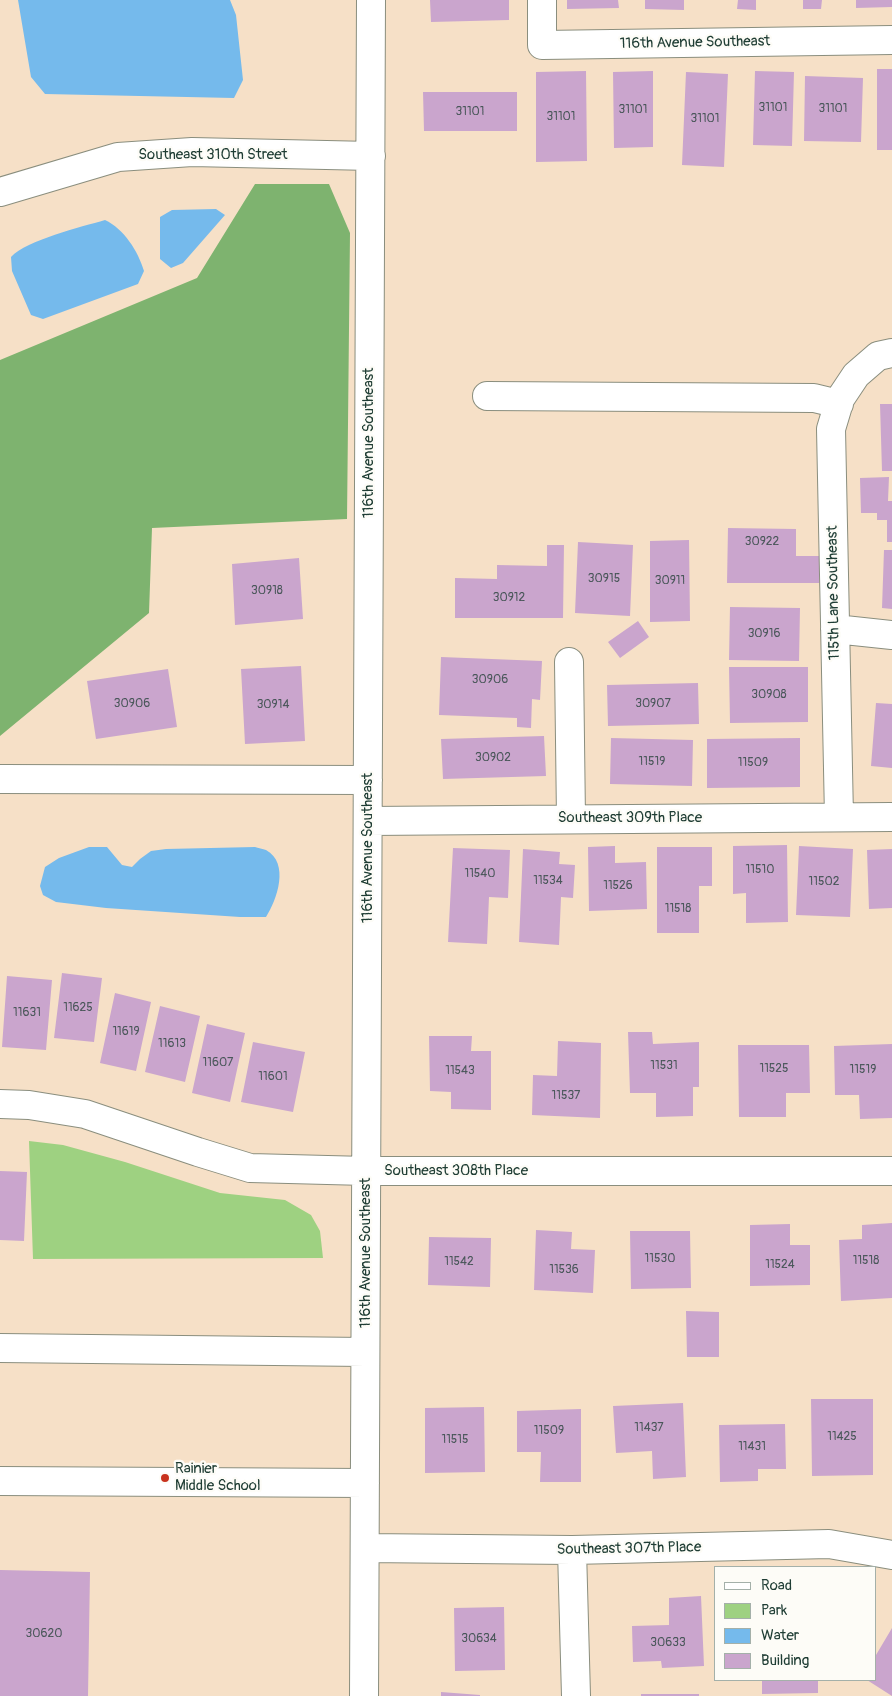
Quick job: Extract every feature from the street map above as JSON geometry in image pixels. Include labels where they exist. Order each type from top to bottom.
[{"type":"street","name":"116th Avenue Southeast","points":[[364,1696],[372,0]]},
{"type":"street","name":"116th Avenue Southeast","points":[[542,0],[542,44],[892,40]]},
{"type":"street","name":"Southeast 310th Street","points":[[0,192],[118,157],[192,152],[371,156]]},
{"type":"street","name":"115th Lane Southeast","points":[[839,817],[831,429],[840,399],[856,375],[878,356],[892,353]]},
{"type":"street","points":[[487,396],[814,398],[839,404]]},
{"type":"street","points":[[835,629],[892,635]]},
{"type":"street","points":[[569,662],[571,819]]},
{"type":"street","points":[[0,778],[368,780]]},
{"type":"street","name":"Southeast 309th Place","points":[[368,821],[892,817]]},
{"type":"street","name":"Southeast 308th Place","points":[[0,1104],[29,1105],[85,1114],[250,1168],[366,1171],[892,1171]]},
{"type":"street","points":[[0,1348],[365,1352]]},
{"type":"street","points":[[0,1481],[365,1483]]},
{"type":"street","name":"Southeast 307th Place","points":[[365,1548],[572,1550],[829,1544],[892,1555]]},
{"type":"street","points":[[572,1550],[576,1696]]},
{"type":"green space","points":[[255,184],[329,184],[350,233],[347,519],[152,528],[149,613],[0,736],[0,360],[197,278]]},
{"type":"green space","points":[[29,1141],[63,1145],[125,1162],[220,1193],[285,1200],[311,1215],[320,1231],[323,1258],[33,1259]]},
{"type":"water","points":[[18,0],[230,0],[236,15],[243,80],[234,98],[45,94],[31,77]]},
{"type":"water","points":[[216,209],[225,215],[183,263],[171,268],[160,259],[160,217],[172,210]]},
{"type":"water","points":[[105,220],[124,235],[138,256],[144,271],[138,284],[43,319],[31,315],[12,271],[11,257],[29,245],[41,240]]},
{"type":"water","points":[[89,847],[107,847],[122,865],[132,867],[151,851],[255,847],[266,850],[278,864],[279,882],[277,892],[266,917],[106,908],[56,902],[43,895],[40,886],[45,867],[59,858]]},
{"type":"building","points":[[430,0],[509,0],[509,20],[431,22]]},
{"type":"building","points":[[567,0],[618,0],[619,8],[567,9]]},
{"type":"building","points":[[645,0],[684,0],[684,10],[645,9]]},
{"type":"building","points":[[738,0],[756,0],[756,10],[737,9]]},
{"type":"building","points":[[803,0],[822,0],[821,9],[803,9]]},
{"type":"building","points":[[856,0],[892,0],[892,7],[856,8]]},
{"type":"building","points":[[877,69],[892,69],[892,150],[877,150]]},
{"type":"building","points":[[586,71],[587,161],[536,162],[536,72]]},
{"type":"building","points":[[653,71],[653,147],[614,148],[613,72]]},
{"type":"building","points":[[755,71],[794,72],[792,146],[753,145]]},
{"type":"building","points":[[686,72],[728,74],[724,167],[682,165]]},
{"type":"building","points":[[805,76],[863,78],[861,142],[804,141]]},
{"type":"building","points":[[423,92],[517,92],[517,131],[424,131]]},
{"type":"building","points":[[880,404],[892,404],[892,471],[882,471]]},
{"type":"building","points":[[889,477],[888,501],[892,501],[892,542],[887,542],[887,520],[877,520],[877,513],[861,513],[860,478]]},
{"type":"building","points":[[728,528],[796,529],[796,556],[819,556],[819,583],[727,583]]},
{"type":"building","points":[[689,540],[690,621],[650,622],[650,541]]},
{"type":"building","points":[[578,542],[633,545],[630,616],[575,613]]},
{"type":"building","points":[[547,545],[564,545],[563,618],[455,618],[455,578],[497,579],[497,565],[547,566]]},
{"type":"building","points":[[884,550],[892,550],[892,609],[882,608]]},
{"type":"building","points":[[299,558],[303,619],[235,625],[232,564]]},
{"type":"building","points":[[730,607],[800,608],[799,661],[729,660]]},
{"type":"building","points":[[638,621],[649,637],[620,658],[608,642]]},
{"type":"building","points":[[441,657],[542,661],[540,700],[532,699],[531,728],[517,727],[517,718],[439,715]]},
{"type":"building","points":[[301,666],[305,741],[245,744],[241,669]]},
{"type":"building","points":[[729,667],[808,667],[808,722],[730,723]]},
{"type":"building","points":[[168,669],[177,727],[96,739],[87,681]]},
{"type":"building","points":[[698,683],[699,724],[608,726],[607,685]]},
{"type":"building","points":[[876,703],[892,704],[892,768],[871,766]]},
{"type":"building","points":[[544,736],[546,776],[443,779],[441,739]]},
{"type":"building","points":[[611,738],[693,740],[692,786],[610,784]]},
{"type":"building","points":[[800,738],[800,787],[707,788],[707,739]]},
{"type":"building","points":[[787,845],[788,922],[746,923],[746,893],[733,894],[733,846]]},
{"type":"building","points":[[615,846],[615,863],[646,862],[647,909],[589,911],[588,847]]},
{"type":"building","points":[[799,846],[853,849],[850,917],[796,915]]},
{"type":"building","points":[[657,847],[712,847],[712,886],[699,886],[699,933],[657,933]]},
{"type":"building","points":[[453,848],[510,850],[508,898],[489,897],[487,944],[448,942]]},
{"type":"building","points":[[523,849],[560,852],[559,864],[575,865],[573,898],[561,897],[559,945],[519,942]]},
{"type":"building","points":[[892,849],[892,908],[869,909],[867,850]]},
{"type":"building","points":[[62,973],[102,978],[94,1042],[54,1038]]},
{"type":"building","points":[[7,976],[52,980],[46,1050],[2,1047]]},
{"type":"building","points":[[115,993],[151,1002],[136,1071],[100,1063]]},
{"type":"building","points":[[160,1006],[200,1016],[185,1082],[145,1072]]},
{"type":"building","points":[[207,1024],[245,1033],[230,1102],[192,1093]]},
{"type":"building","points":[[628,1032],[652,1032],[653,1044],[699,1042],[699,1087],[693,1087],[693,1116],[656,1117],[656,1093],[630,1093]]},
{"type":"building","points":[[429,1036],[472,1036],[471,1051],[491,1051],[491,1110],[451,1109],[451,1092],[430,1091]]},
{"type":"building","points":[[558,1041],[601,1043],[600,1118],[532,1115],[533,1075],[557,1076]]},
{"type":"building","points":[[253,1042],[305,1052],[293,1112],[241,1102]]},
{"type":"building","points":[[892,1044],[892,1118],[860,1119],[859,1095],[835,1095],[834,1046]]},
{"type":"building","points":[[738,1045],[809,1045],[810,1093],[786,1093],[786,1117],[739,1117]]},
{"type":"building","points":[[0,1171],[27,1172],[24,1241],[0,1240]]},
{"type":"building","points":[[892,1223],[892,1298],[841,1301],[839,1240],[862,1239],[862,1225]]},
{"type":"building","points":[[790,1224],[790,1245],[810,1245],[810,1285],[750,1286],[750,1225]]},
{"type":"building","points":[[536,1230],[572,1232],[571,1249],[595,1250],[593,1293],[534,1290]]},
{"type":"building","points":[[630,1231],[690,1231],[691,1288],[631,1289]]},
{"type":"building","points":[[429,1237],[491,1238],[490,1287],[428,1285]]},
{"type":"building","points":[[686,1311],[719,1312],[719,1357],[687,1357]]},
{"type":"building","points":[[811,1399],[873,1399],[873,1475],[812,1476]]},
{"type":"building","points":[[683,1403],[686,1477],[653,1479],[652,1451],[616,1453],[613,1406]]},
{"type":"building","points":[[484,1407],[485,1472],[425,1473],[425,1408]]},
{"type":"building","points":[[581,1409],[581,1482],[540,1482],[541,1452],[517,1452],[517,1411]]},
{"type":"building","points":[[785,1424],[786,1469],[758,1469],[758,1481],[720,1482],[719,1425]]},
{"type":"building","points":[[0,1570],[90,1572],[88,1696],[0,1696]]},
{"type":"building","points":[[701,1596],[704,1666],[662,1668],[661,1661],[633,1662],[632,1626],[669,1625],[669,1598]]},
{"type":"building","points":[[504,1607],[505,1670],[455,1671],[454,1608]]},
{"type":"building","points":[[892,1628],[892,1696],[869,1681],[877,1681],[877,1653]]},
{"type":"building","points":[[762,1681],[818,1681],[818,1693],[762,1694]]},
{"type":"building","points":[[441,1692],[480,1695],[480,1696],[441,1696]]},
{"type":"building","points":[[641,1694],[699,1694],[699,1696],[641,1696]]},
{"type":"place","name":"Rainier Middle School","points":[[165,1478]]}]
